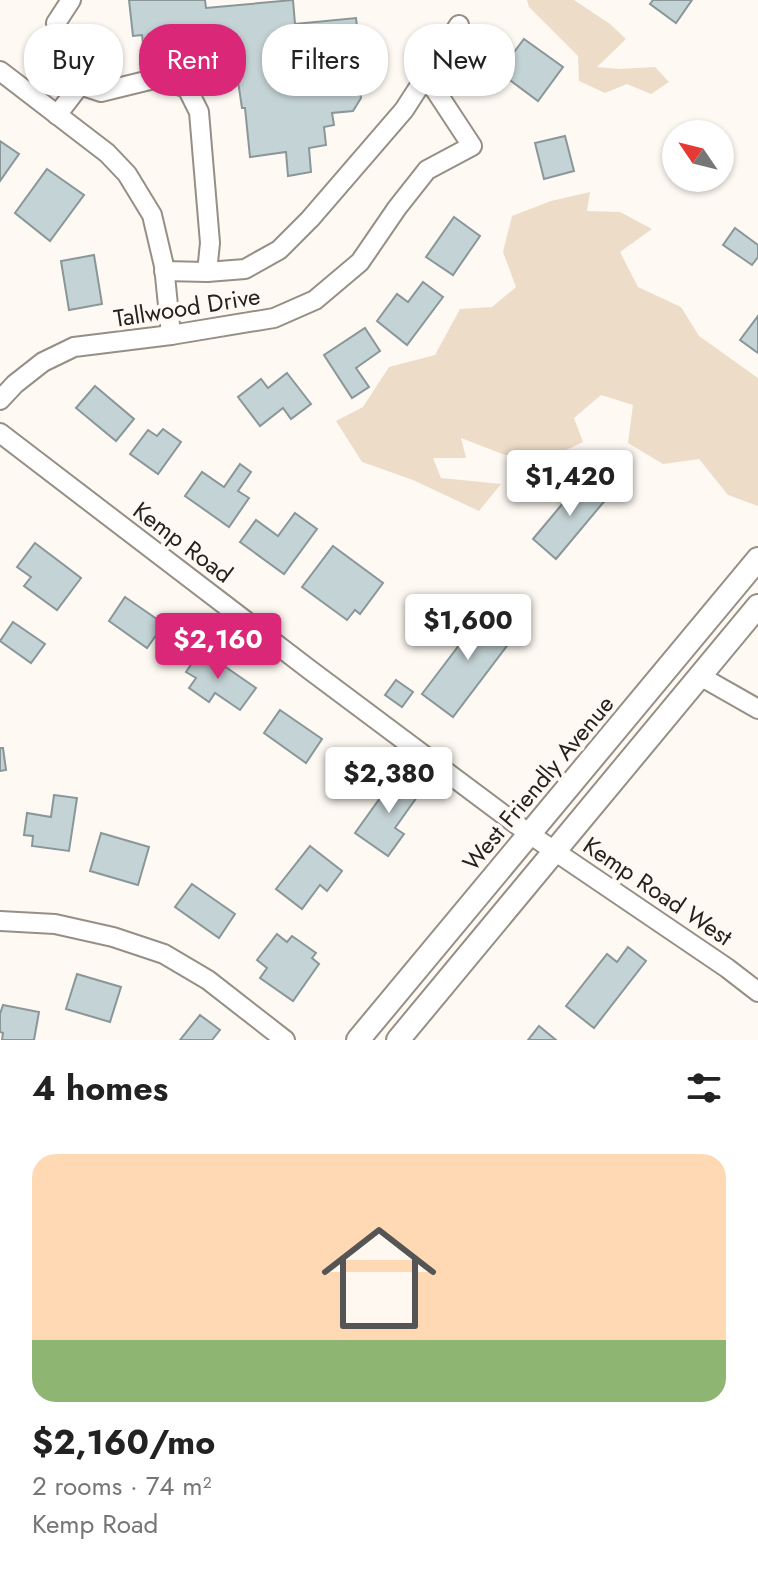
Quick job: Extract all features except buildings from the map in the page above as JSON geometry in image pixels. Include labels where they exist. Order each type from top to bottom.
[{"type":"main road","name":"West Friendly Avenue","points":[[358,1040],[758,559]]},
{"type":"main road","points":[[398,1040],[758,606]]},
{"type":"street","points":[[56,24],[71,0]]},
{"type":"street","points":[[0,71],[107,153],[127,174],[152,215],[164,271],[171,335]]},
{"type":"street","points":[[123,87],[158,78],[187,88],[199,112],[210,243],[207,272]]},
{"type":"street","points":[[57,115],[72,96]]},
{"type":"street","points":[[164,271],[245,269],[279,250],[319,209],[413,96]]},
{"type":"street","name":"Tallwood Drive","points":[[0,400],[43,362],[74,347],[274,318],[315,300],[360,262],[427,170],[472,146],[439,96]]},
{"type":"street","name":"Kemp Road","points":[[0,433],[528,833]]},
{"type":"street","points":[[700,676],[758,709]]},
{"type":"street","name":"Kemp Road West","points":[[528,833],[758,992]]},
{"type":"street","points":[[0,921],[55,924],[113,937],[164,954],[208,980],[285,1040]]},
{"type":"shaded area","points":[[527,0],[574,0],[610,24],[626,39],[597,67],[655,67],[669,82],[651,94],[627,84],[605,93],[579,81],[578,56],[529,7]]},
{"type":"shaded area","points":[[590,192],[587,211],[620,212],[652,229],[620,252],[638,287],[681,307],[699,336],[758,378],[758,506],[728,495],[699,459],[663,464],[628,443],[633,405],[601,395],[574,418],[583,442],[549,458],[505,455],[461,438],[466,458],[433,458],[441,478],[501,484],[479,511],[413,480],[362,462],[336,421],[363,407],[389,367],[435,355],[460,309],[492,307],[516,287],[503,252],[512,216],[551,201]]}]
